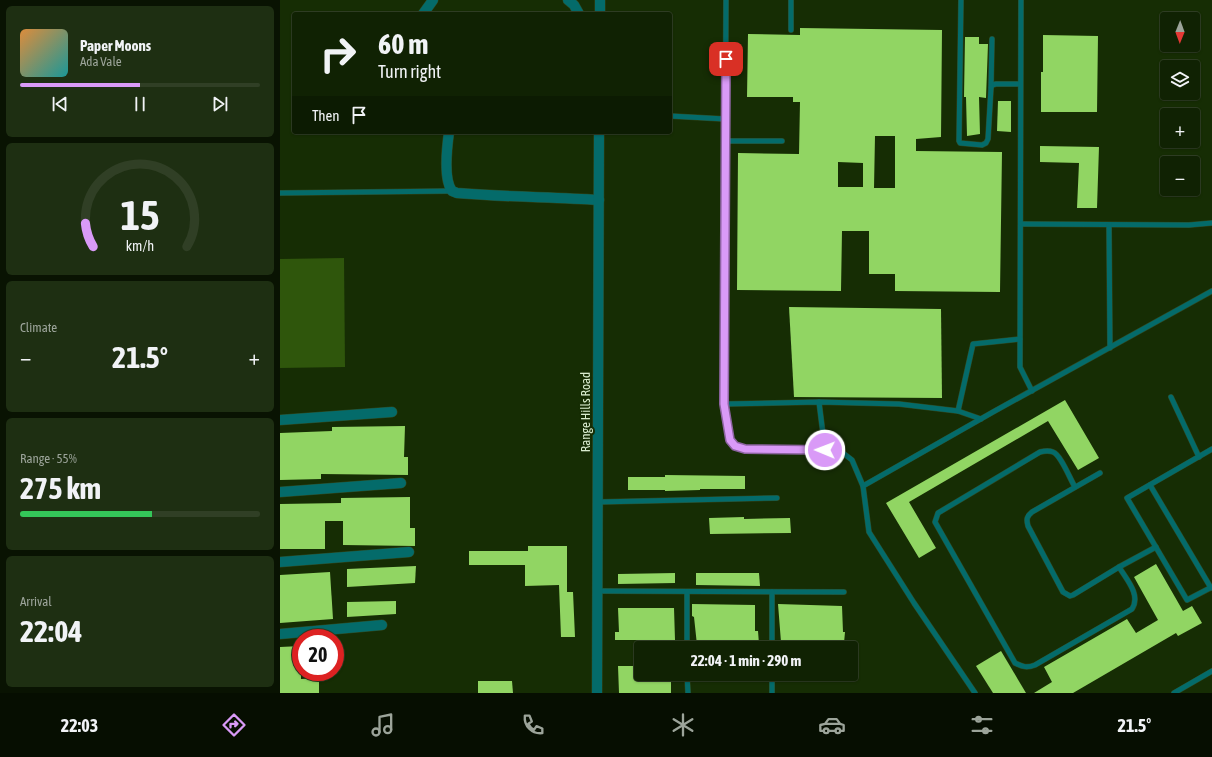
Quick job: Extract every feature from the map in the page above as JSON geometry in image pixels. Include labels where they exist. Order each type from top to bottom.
[{"type":"street","points":[[424,12],[433,0]]},
{"type":"street","points":[[568,0],[578,12]]},
{"type":"street","points":[[600,0],[600,12]]},
{"type":"street","points":[[448,134],[448,183],[452,191],[457,193],[599,200]]},
{"type":"street","name":"Range Hills Road","points":[[597,693],[599,134]]},
{"type":"street","points":[[280,420],[392,412]]},
{"type":"street","points":[[280,492],[401,482]]},
{"type":"street","points":[[280,562],[409,552]]},
{"type":"street","points":[[280,634],[382,626]]},
{"type":"lane","points":[[726,0],[724,404],[730,440],[735,446],[745,449],[825,450],[843,453],[852,460],[863,486],[869,532],[914,603],[975,693]]},
{"type":"lane","points":[[791,0],[791,30]]},
{"type":"lane","points":[[961,0],[959,141],[961,144],[982,145],[988,141],[992,39]]},
{"type":"lane","points":[[1021,0],[1020,367],[1032,390]]},
{"type":"lane","points":[[991,88],[992,85],[996,84],[1020,84]]},
{"type":"lane","points":[[672,116],[725,119]]},
{"type":"lane","points":[[725,141],[782,141]]},
{"type":"lane","points":[[280,193],[452,191]]},
{"type":"lane","points":[[1020,224],[1189,225],[1212,223]]},
{"type":"lane","points":[[1109,225],[1110,348]]},
{"type":"lane","points":[[863,486],[1032,390],[1212,291]]},
{"type":"lane","points":[[958,411],[972,344],[1020,339]]},
{"type":"lane","points":[[1171,397],[1199,456]]},
{"type":"lane","points":[[724,404],[819,402],[899,404],[958,411],[981,419]]},
{"type":"lane","points":[[819,402],[825,450]]},
{"type":"lane","points":[[1150,485],[1212,588],[1187,600],[1126,498],[1212,449]]},
{"type":"lane","points":[[1075,487],[1058,456],[1053,452],[1040,452],[938,514],[935,522],[1012,658],[1016,663],[1023,667],[1035,666],[1132,609],[1136,600],[1135,594],[1119,567]]},
{"type":"lane","points":[[1100,473],[1028,515],[1028,526],[1063,592],[1070,596],[1073,595],[1119,567],[1156,548]]},
{"type":"lane","points":[[598,502],[776,498]]},
{"type":"lane","points":[[598,591],[844,592]]},
{"type":"lane","points":[[687,592],[687,641]]},
{"type":"lane","points":[[772,592],[772,641]]},
{"type":"lane","points":[[1174,693],[1212,671]]},
{"type":"lane","points":[[688,681],[688,693]]},
{"type":"lane","points":[[772,681],[772,693]]},
{"type":"green space","points":[[344,258],[345,367],[280,368],[280,259]]},
{"type":"building","points":[[800,28],[942,30],[941,137],[916,139],[916,151],[1002,152],[1000,292],[895,291],[895,274],[869,274],[869,231],[842,231],[841,291],[737,290],[738,153],[799,154],[800,102],[793,102],[793,97],[747,97],[748,34],[800,35]],"holes":[[[875,136],[895,136],[895,188],[874,188]],[[838,162],[863,163],[863,187],[838,187]]]},
{"type":"building","points":[[1043,35],[1098,36],[1097,112],[1041,112]]},
{"type":"building","points":[[965,37],[979,37],[979,44],[988,44],[986,98],[979,97],[980,134],[967,136],[966,97],[964,97]]},
{"type":"building","points":[[998,101],[1011,101],[1011,132],[997,131]]},
{"type":"building","points":[[1040,146],[1099,147],[1097,208],[1077,208],[1079,163],[1040,162]]},
{"type":"building","points":[[789,307],[941,309],[942,398],[794,397]]},
{"type":"building","points":[[1065,400],[1099,458],[1078,470],[1048,421],[909,502],[936,548],[919,558],[886,503]]},
{"type":"building","points":[[405,426],[404,457],[408,457],[408,475],[321,474],[321,479],[280,480],[280,433],[332,431],[332,427]]},
{"type":"building","points":[[665,475],[745,476],[745,489],[665,491],[628,490],[628,477],[665,477]]},
{"type":"building","points":[[410,497],[410,528],[415,528],[415,546],[343,545],[343,521],[325,521],[325,549],[280,549],[280,504],[341,503],[341,498]]},
{"type":"building","points":[[744,517],[744,519],[790,518],[791,533],[710,534],[709,518]]},
{"type":"building","points":[[528,546],[567,546],[567,592],[573,592],[575,637],[561,637],[559,585],[525,586],[525,565],[469,565],[469,551],[528,551]]},
{"type":"building","points":[[1156,564],[1183,611],[1192,606],[1202,623],[1178,636],[1176,633],[1073,693],[1034,693],[1052,682],[1044,667],[1127,619],[1136,633],[1158,620],[1134,577]]},
{"type":"building","points":[[416,566],[415,583],[347,587],[347,569]]},
{"type":"building","points":[[330,572],[333,619],[280,623],[280,575]]},
{"type":"building","points":[[675,573],[675,583],[618,584],[618,574]]},
{"type":"building","points":[[696,573],[759,573],[760,586],[696,585]]},
{"type":"building","points":[[396,601],[396,614],[347,617],[347,602]]},
{"type":"building","points":[[692,604],[755,605],[755,631],[758,631],[759,641],[697,641],[694,617],[692,616]]},
{"type":"building","points":[[778,604],[842,606],[843,632],[845,632],[844,641],[781,641]]},
{"type":"building","points":[[618,608],[674,608],[675,640],[615,640],[615,632],[619,632]]},
{"type":"building","points":[[292,646],[292,681],[319,681],[319,693],[280,693],[280,647]]},
{"type":"building","points":[[1001,651],[1026,693],[993,693],[976,666]]},
{"type":"building","points":[[618,666],[634,666],[634,681],[671,681],[671,693],[619,693]]},
{"type":"building","points":[[478,681],[512,681],[513,693],[478,693]]},
{"type":"route","points":[[726,59],[724,404],[730,440],[735,446],[745,449],[825,450]]}]
